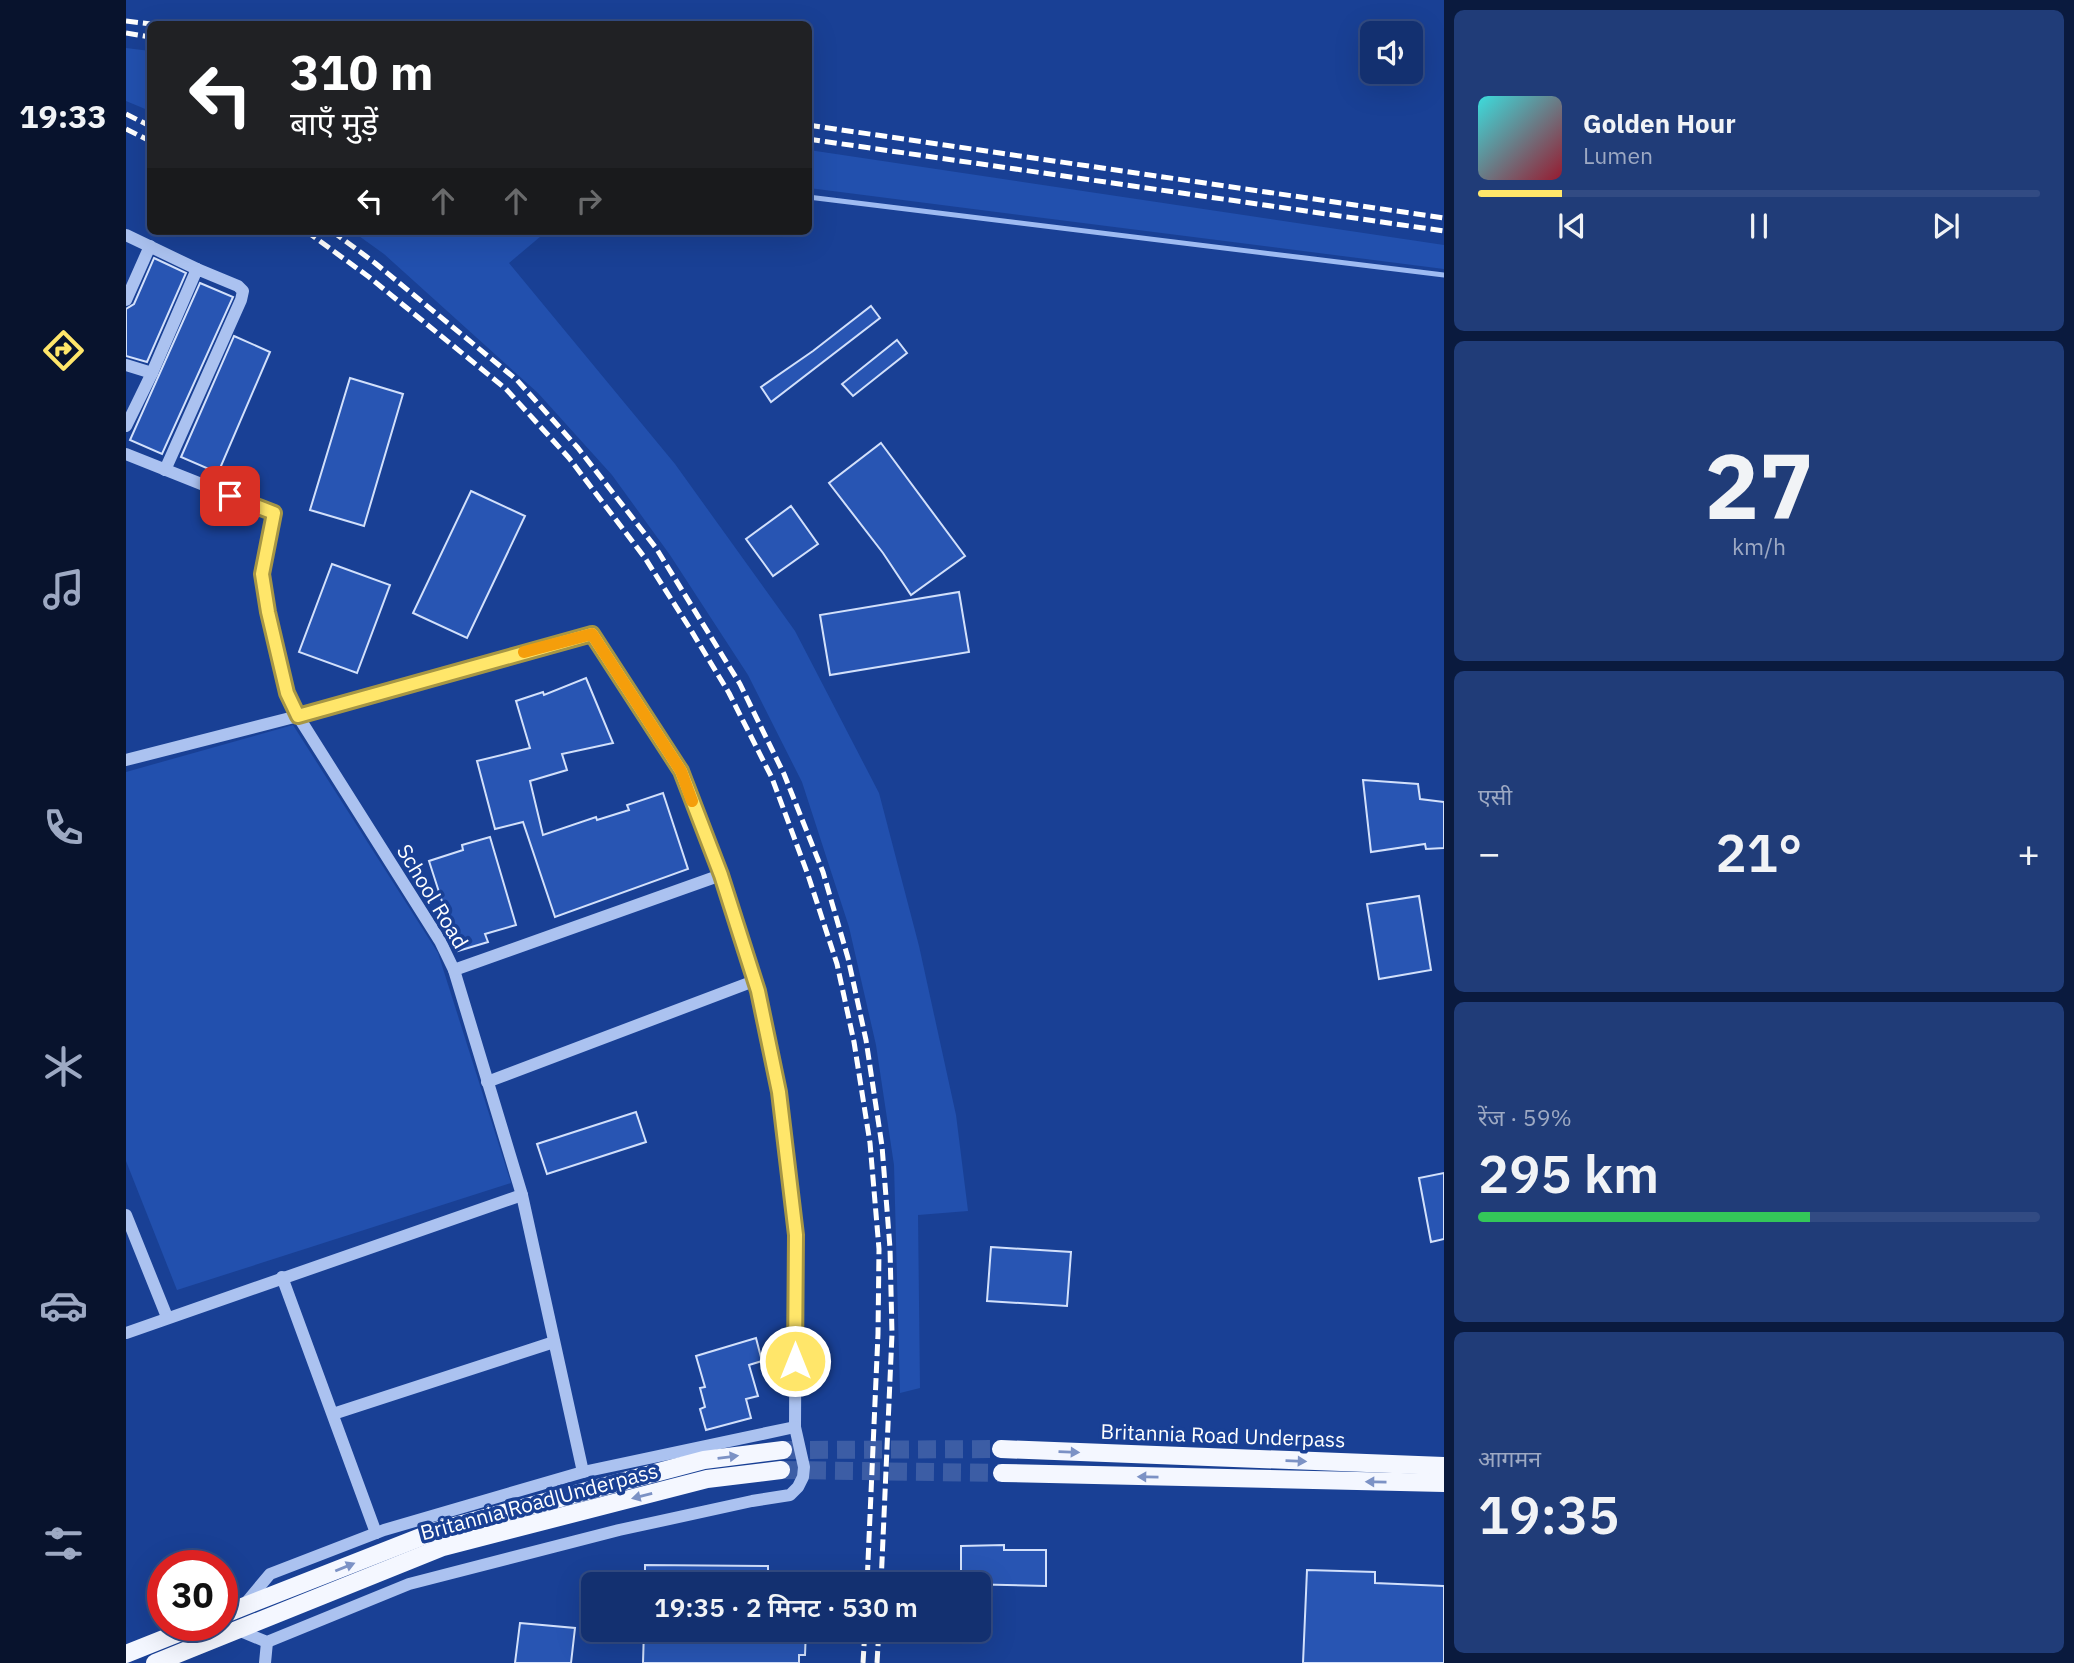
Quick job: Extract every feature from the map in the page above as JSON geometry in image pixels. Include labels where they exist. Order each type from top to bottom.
[{"type":"main road","name":"Britannia Road Underpass","points":[[1001,1449],[1444,1466]]},
{"type":"main road","name":"Britannia Road Underpass","points":[[238,1609],[436,1531],[704,1460],[783,1450]]},
{"type":"main road","name":"Britannia Road Underpass","points":[[238,1630],[443,1547],[707,1479],[781,1471]]},
{"type":"main road","name":"Britannia Road Underpass","points":[[1002,1473],[1444,1483]]},
{"type":"main road","points":[[126,1654],[158,1641]]},
{"type":"main road","name":"Britannia Road Underpass","points":[[155,1663],[210,1641]]},
{"type":"street","points":[[126,235],[238,286],[243,291],[242,300],[165,470]]},
{"type":"street","points":[[126,300],[150,246]]},
{"type":"street","points":[[126,426],[197,269]]},
{"type":"street","points":[[126,365],[152,373]]},
{"type":"street","name":"School Road","points":[[126,454],[274,513],[262,574],[287,693],[298,716],[440,941],[454,970],[522,1195],[583,1472]]},
{"type":"street","points":[[126,760],[298,716],[592,634],[681,771],[721,875],[754,981],[779,1092],[796,1235],[794,1427],[804,1467],[799,1487],[790,1495],[619,1530],[409,1584],[267,1642],[238,1630]]},
{"type":"street","points":[[454,970],[721,875]]},
{"type":"street","points":[[488,1082],[754,981]]},
{"type":"street","points":[[126,1333],[522,1195]]},
{"type":"street","points":[[126,1215],[167,1317]]},
{"type":"street","points":[[282,1277],[376,1533]]},
{"type":"street","points":[[333,1414],[554,1342]]},
{"type":"street","points":[[243,1607],[270,1574],[376,1533],[583,1472],[794,1427]]},
{"type":"street","points":[[265,1663],[267,1642]]},
{"type":"shaded area","points":[[126,48],[147,51],[147,110],[126,101]]},
{"type":"shaded area","points":[[812,150],[1444,245],[1444,269],[812,188]]},
{"type":"shaded area","points":[[358,235],[542,235],[509,263],[675,464],[795,631],[879,793],[919,946],[956,1115],[968,1211],[918,1215],[920,1388],[900,1393],[894,1165],[876,1045],[849,927],[802,782],[748,675],[670,555],[612,475],[538,393],[384,254]]},
{"type":"shaded area","points":[[293,725],[438,953],[511,1183],[177,1290],[126,1161],[126,772]]},
{"type":"building","points":[[154,258],[186,273],[147,362],[126,356],[126,309],[134,304]]},
{"type":"building","points":[[200,283],[233,297],[162,454],[130,440]]},
{"type":"building","points":[[871,306],[880,318],[771,402],[761,387]]},
{"type":"building","points":[[234,336],[270,352],[218,473],[181,457]]},
{"type":"building","points":[[897,340],[907,353],[853,396],[842,384]]},
{"type":"building","points":[[350,378],[403,394],[364,526],[310,510]]},
{"type":"building","points":[[881,443],[965,556],[911,595],[883,553],[829,483]]},
{"type":"building","points":[[471,491],[525,516],[467,638],[413,613]]},
{"type":"building","points":[[791,506],[818,544],[773,576],[746,539]]},
{"type":"building","points":[[332,564],[390,585],[357,673],[299,652]]},
{"type":"building","points":[[959,592],[969,652],[830,675],[820,615]]},
{"type":"building","points":[[586,678],[613,743],[562,754],[567,770],[530,781],[543,835],[596,817],[597,820],[629,810],[627,805],[663,793],[688,869],[555,917],[523,822],[495,829],[477,761],[530,748],[516,701],[543,692],[544,695]]},
{"type":"building","points":[[1363,780],[1418,784],[1420,799],[1444,802],[1444,848],[1426,849],[1425,844],[1371,852]]},
{"type":"building","points":[[490,837],[516,925],[485,934],[488,942],[458,951],[429,861],[463,850],[462,845]]},
{"type":"building","points":[[1419,896],[1431,970],[1379,979],[1367,904]]},
{"type":"building","points":[[636,1112],[646,1142],[547,1174],[537,1144]]},
{"type":"building","points":[[1444,1173],[1444,1239],[1431,1242],[1419,1178]]},
{"type":"building","points":[[991,1247],[1071,1252],[1067,1306],[987,1301]]},
{"type":"building","points":[[756,1338],[762,1361],[749,1365],[758,1396],[746,1399],[751,1418],[706,1430],[700,1409],[705,1407],[700,1388],[705,1387],[696,1356]]},
{"type":"building","points":[[1004,1545],[1004,1550],[1046,1550],[1046,1586],[991,1585],[991,1572],[961,1572],[961,1546]]},
{"type":"building","points":[[645,1565],[768,1566],[768,1572],[645,1572]]},
{"type":"building","points":[[1307,1570],[1375,1572],[1375,1583],[1444,1586],[1444,1663],[1303,1663]]},
{"type":"building","points":[[520,1623],[575,1628],[571,1663],[515,1663]]},
{"type":"building","points":[[644,1642],[806,1642],[805,1655],[799,1655],[799,1663],[643,1663]]},
{"type":"waterway","points":[[812,197],[1444,275]]},
{"type":"tunnel","points":[[783,1450],[1001,1449]]},
{"type":"tunnel","points":[[781,1470],[1002,1473]]},
{"type":"railway","points":[[126,21],[147,24]]},
{"type":"railway","points":[[126,33],[147,36]]},
{"type":"railway","points":[[126,114],[147,124]]},
{"type":"railway","points":[[812,126],[1444,218]]},
{"type":"railway","points":[[126,129],[147,140]]},
{"type":"railway","points":[[812,140],[1444,231]]},
{"type":"railway","points":[[311,235],[369,277],[506,389],[569,458],[645,558],[689,627],[729,693],[772,778],[837,964],[854,1042],[870,1143],[879,1249],[868,1572]]},
{"type":"railway","points":[[337,235],[517,380],[578,448],[656,548],[740,684],[784,774],[823,872],[848,958],[866,1040],[882,1146],[890,1248],[892,1334],[882,1572]]},
{"type":"railway","points":[[863,1663],[864,1642]]},
{"type":"railway","points":[[877,1663],[878,1642]]},
{"type":"slow traffic","points":[[524,652],[592,634],[681,771],[692,801]]},
{"type":"route","points":[[230,496],[274,513],[262,574],[287,693],[298,716],[592,634],[681,771],[721,875],[758,991],[779,1092],[796,1235],[795,1361]]}]
